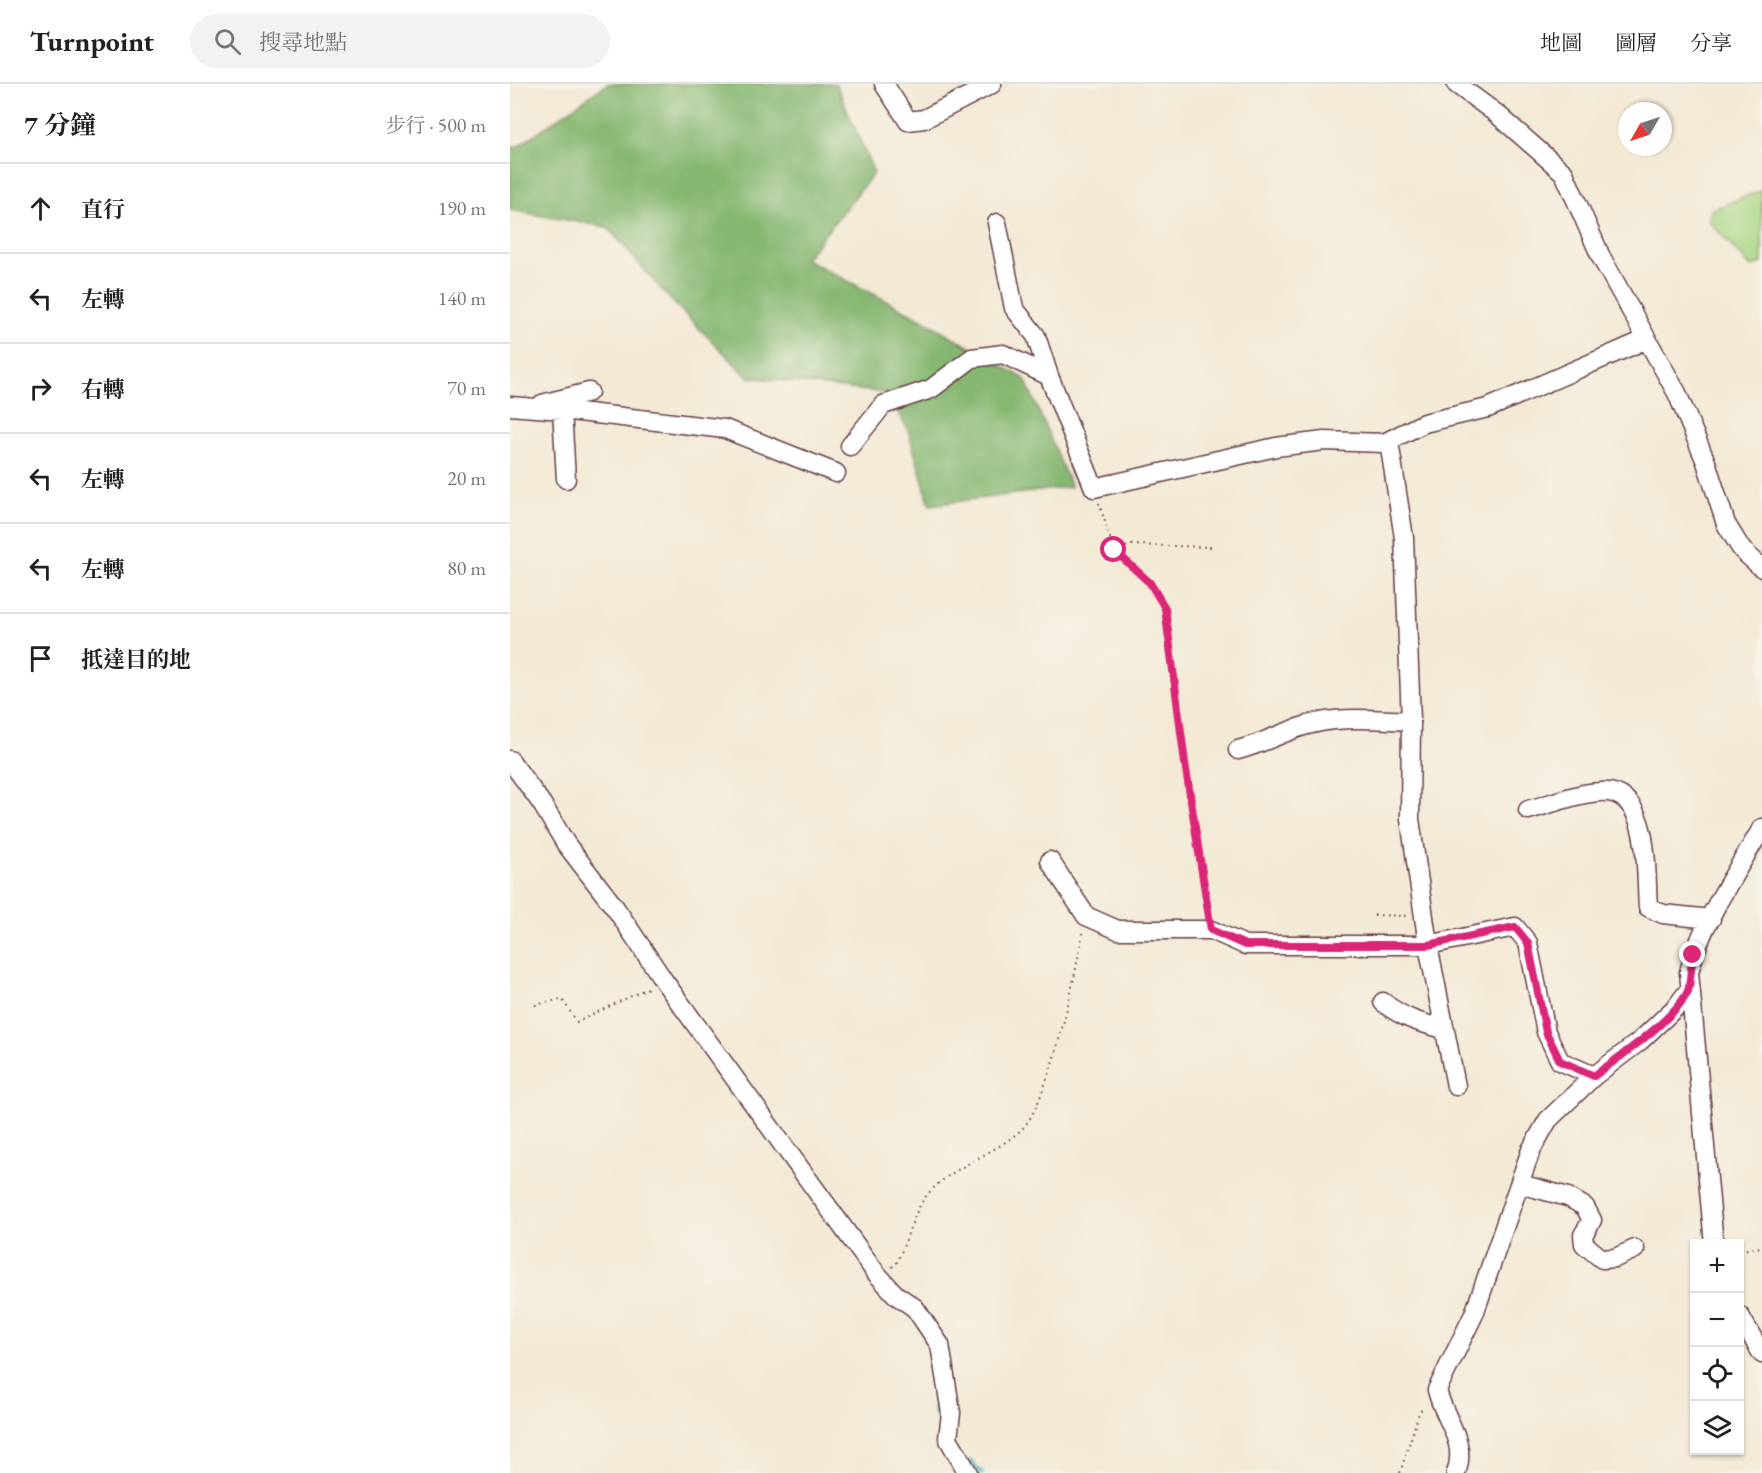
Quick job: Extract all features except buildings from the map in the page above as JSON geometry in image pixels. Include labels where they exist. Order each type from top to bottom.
[{"type":"street","points":[[884,84],[908,121],[924,119],[993,84]]},
{"type":"street","points":[[1456,84],[1497,114],[1564,173],[1601,258],[1677,393],[1702,452],[1726,524],[1742,550],[1762,568]]},
{"type":"street","points":[[997,223],[1014,308],[1036,336],[1049,376],[1094,488],[1276,447],[1324,441],[1384,443],[1424,423],[1488,408],[1647,339]]},
{"type":"street","points":[[850,446],[884,405],[931,389],[972,358],[1003,354],[1049,376]]},
{"type":"street","points":[[539,408],[544,402],[589,392]]},
{"type":"street","points":[[510,406],[725,429],[836,473]]},
{"type":"street","points":[[562,410],[566,479]]},
{"type":"street","points":[[1389,441],[1404,538],[1411,721],[1410,819],[1423,916],[1456,1086]]},
{"type":"street","points":[[1238,750],[1262,744],[1303,726],[1337,719],[1411,721]]},
{"type":"street","points":[[510,760],[542,804],[566,844],[616,909],[664,981],[881,1279],[896,1295],[915,1308],[940,1345],[951,1413],[948,1438],[956,1456],[968,1473]]},
{"type":"street","points":[[1528,810],[1600,792],[1618,793],[1633,806],[1641,826],[1648,907],[1663,914],[1712,919]]},
{"type":"street","points":[[1714,1239],[1689,972],[1693,955],[1762,828]]},
{"type":"street","points":[[1050,861],[1086,916],[1118,930],[1211,930],[1245,945],[1428,945],[1515,927],[1528,943],[1546,1032],[1560,1061],[1594,1076]]},
{"type":"street","points":[[1456,1473],[1461,1452],[1458,1436],[1440,1404],[1437,1390],[1474,1314],[1531,1150],[1548,1120],[1594,1076],[1647,1034],[1677,1006],[1689,990]]},
{"type":"street","points":[[1383,1002],[1397,1014],[1417,1023],[1444,1029]]},
{"type":"street","points":[[1520,1184],[1568,1197],[1586,1207],[1592,1220],[1583,1234],[1584,1244],[1589,1251],[1602,1259],[1615,1258],[1635,1249]]},
{"type":"street","points":[[1744,1323],[1762,1354]]},
{"type":"path","points":[[1094,488],[1114,550],[1150,583],[1165,608],[1185,763],[1211,930]]},
{"type":"path","points":[[1114,550],[1132,545],[1212,547]]},
{"type":"path","points":[[1374,915],[1423,916]]},
{"type":"path","points":[[881,1279],[897,1262],[925,1199],[958,1170],[1022,1129],[1044,1093],[1076,972],[1086,916]]},
{"type":"path","points":[[535,1005],[562,999],[577,1022],[664,981]]},
{"type":"path","points":[[1744,1249],[1762,1247]]},
{"type":"path","points":[[1400,1473],[1419,1413],[1437,1390]]},
{"type":"green space","points":[[607,84],[836,84],[874,173],[805,259],[918,317],[1025,379],[1071,487],[930,505],[908,430],[886,393],[748,377],[668,297],[607,227],[510,210],[510,149],[518,146]]},
{"type":"green space","points":[[1762,190],[1762,263],[1751,267],[1709,221],[1711,210]]},
{"type":"waterway","points":[[935,1368],[935,1413],[944,1426]]},
{"type":"waterway","points":[[970,1462],[982,1473]]},
{"type":"route","points":[[1114,550],[1150,583],[1165,608],[1185,763],[1211,930],[1245,945],[1428,945],[1515,927],[1528,943],[1546,1032],[1560,1061],[1594,1076],[1640,1041],[1677,1006],[1689,990],[1689,972],[1693,955]]}]
